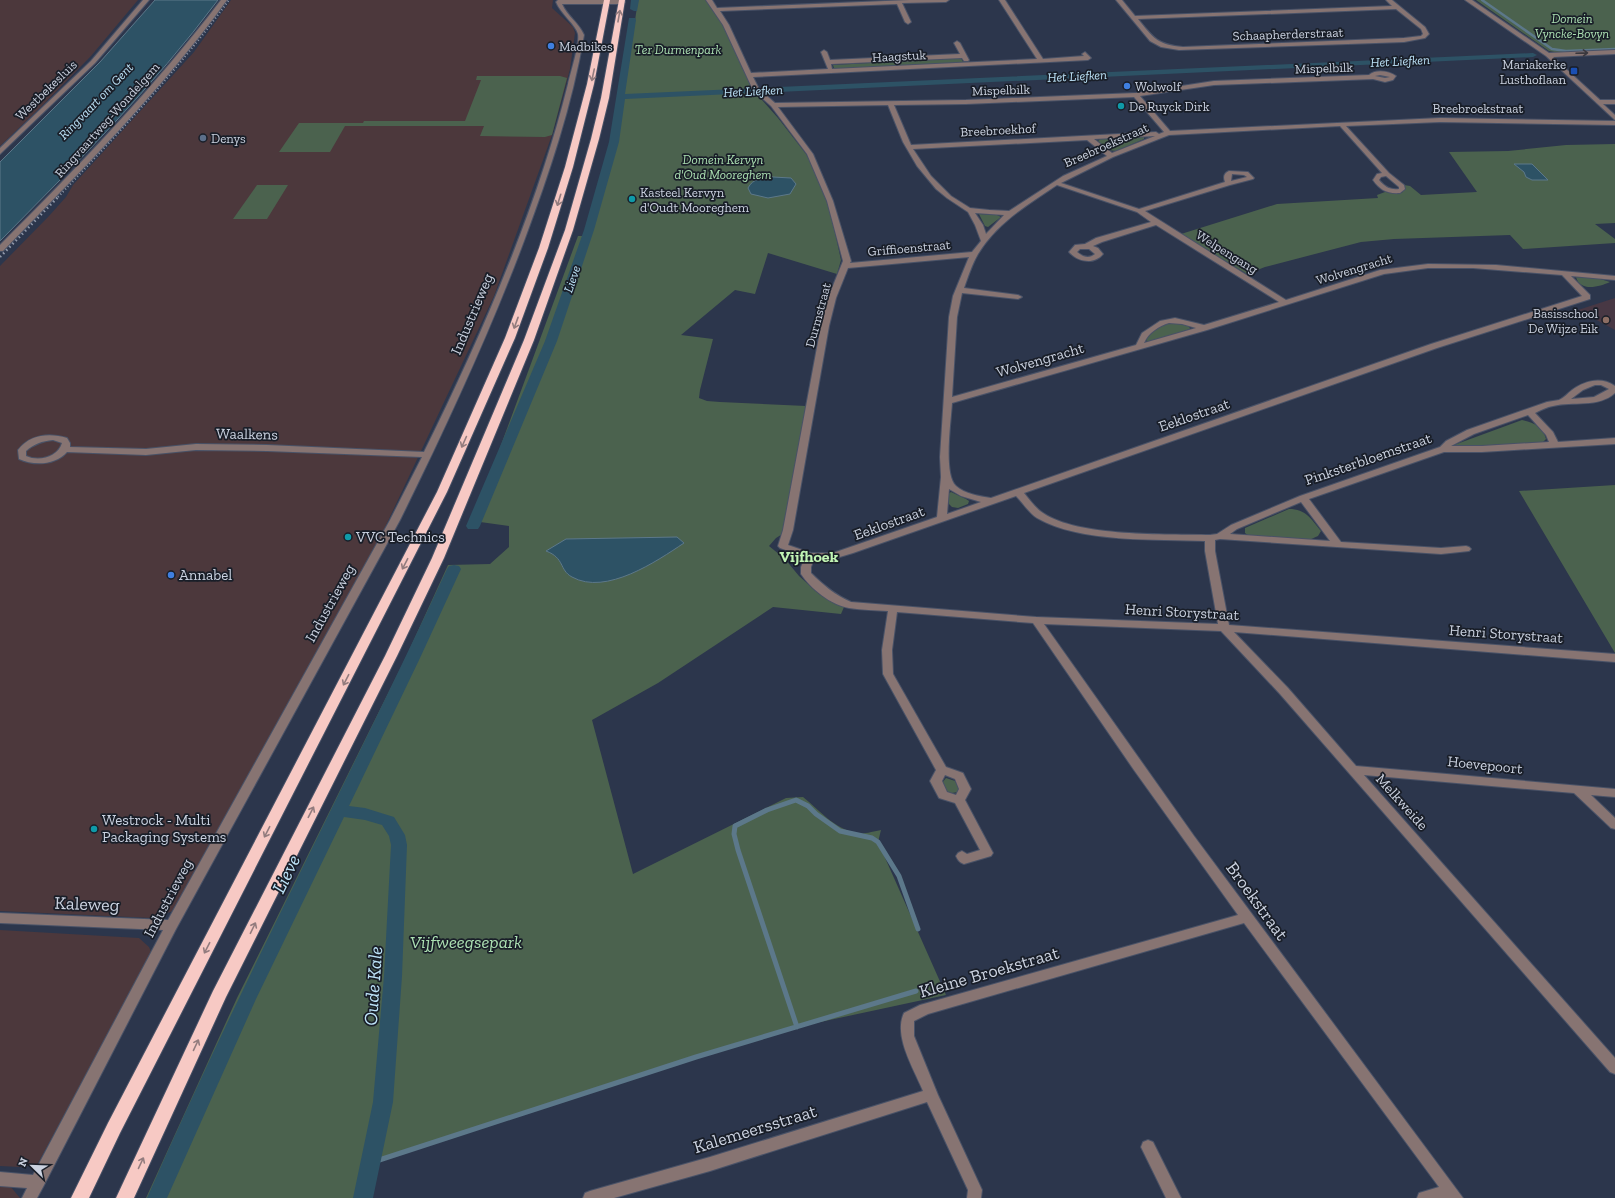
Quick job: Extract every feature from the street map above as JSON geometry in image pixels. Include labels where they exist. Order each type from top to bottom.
[{"type":"highway","points":[[80,1198],[118,1120],[442,492],[489,387],[535,272],[568,172],[592,77],[607,1]]},
{"type":"highway","name":"Industrieweg","points":[[125,1198],[219,996],[391,656],[438,558],[529,340],[569,230],[596,139],[605,98],[622,1]]},
{"type":"street","name":"Westbekesluis","points":[[0,152],[92,62],[146,0]]},
{"type":"street","name":"Ringvaartweg-Wondelgem","points":[[0,249],[144,100],[224,0]]},
{"type":"street","points":[[709,0],[726,24],[750,75]]},
{"type":"street","points":[[797,0],[799,7]]},
{"type":"street","points":[[716,10],[799,7],[878,1],[899,2],[946,0]]},
{"type":"street","points":[[1002,0],[1041,60]]},
{"type":"street","name":"Schaapherderstraat","points":[[1119,0],[1152,40],[1159,45],[1183,49],[1404,40],[1423,37],[1426,34],[1423,28],[1389,0]]},
{"type":"street","points":[[1468,0],[1548,55],[1615,118]]},
{"type":"street","name":"Industrieweg","points":[[29,1198],[172,925],[388,533],[428,456],[490,318],[520,244],[568,99],[581,35],[577,26],[565,16],[560,1],[622,1]]},
{"type":"street","points":[[899,2],[908,22]]},
{"type":"street","points":[[1134,18],[1397,7]]},
{"type":"street","points":[[957,43],[968,64]]},
{"type":"street","points":[[824,52],[831,70]]},
{"type":"street","points":[[1548,55],[1615,52]]},
{"type":"street","name":"Haagstuk","points":[[750,75],[1088,58],[1085,54]]},
{"type":"street","name":"Haagstuk","points":[[828,62],[964,56]]},
{"type":"street","name":"Durmstraat","points":[[750,75],[757,91],[773,105],[810,154],[830,201],[847,261],[832,298],[825,326],[788,530],[783,546],[810,556]]},
{"type":"street","name":"Mispelbilk","points":[[773,105],[890,104],[1136,95],[1214,83],[1373,77]]},
{"type":"street","points":[[1136,95],[1168,134]]},
{"type":"street","points":[[1599,102],[1615,102]]},
{"type":"street","points":[[890,104],[898,128],[929,179],[958,204],[970,210],[1010,213]]},
{"type":"street","name":"Breebroekstraat","points":[[942,519],[945,478],[944,457],[949,401],[953,317],[959,290],[974,254],[984,240],[1010,213],[1056,183],[1111,156],[1168,134],[1440,120],[1615,123]]},
{"type":"street","points":[[1341,124],[1387,174]]},
{"type":"street","name":"Breebroekhof","points":[[909,146],[1168,134]]},
{"type":"street","points":[[1089,138],[1111,156]]},
{"type":"street","name":"Welpengang","points":[[1056,183],[1139,212],[1286,303]]},
{"type":"street","points":[[1139,212],[1229,183]]},
{"type":"street","points":[[970,210],[979,225],[984,240]]},
{"type":"street","points":[[1086,247],[1099,240],[1155,223]]},
{"type":"street","name":"Griffioenstraat","points":[[845,266],[974,254]]},
{"type":"street","name":"Wolvengracht","points":[[949,401],[1204,328],[1383,272],[1407,267],[1467,264],[1615,278]]},
{"type":"street","name":"Eeklostraat","points":[[810,556],[833,556],[1420,351],[1587,297],[1564,273]]},
{"type":"street","points":[[959,290],[1018,297]]},
{"type":"street","points":[[1139,347],[1141,339],[1160,322],[1179,320],[1204,328]]},
{"type":"street","name":"Pinksterbloemstraat","points":[[1443,449],[1448,442],[1552,403],[1589,400],[1610,394],[1614,389],[1609,384],[1599,382],[1585,386],[1571,393],[1562,402]]},
{"type":"street","points":[[1530,412],[1550,434],[1554,444]]},
{"type":"street","name":"Pinksterbloemstraat","points":[[1215,537],[1234,527],[1303,498],[1407,460],[1443,449],[1482,449],[1615,441]]},
{"type":"street","name":"Waalkens","points":[[65,449],[146,452],[196,447],[260,448],[428,456]]},
{"type":"street","points":[[945,478],[962,494],[990,501]]},
{"type":"street","points":[[1018,492],[1040,515],[1068,528],[1115,534],[1215,537],[1441,550],[1466,549]]},
{"type":"street","name":"Pinksterbloemstraat","points":[[1303,498],[1338,545]]},
{"type":"street","points":[[1215,537],[1210,551],[1224,628]]},
{"type":"street","name":"Henri Storystraat","points":[[810,556],[806,567],[806,574],[820,588],[835,599],[849,605],[1036,620],[1224,628],[1615,658]]},
{"type":"street","points":[[893,609],[889,633],[887,663],[888,674],[942,770],[959,776],[965,789],[959,800]]},
{"type":"street","name":"Broekstraat","points":[[1036,620],[1106,723],[1246,918],[1453,1194]]},
{"type":"street","name":"Melkweide","points":[[1224,628],[1284,691],[1615,1068]]},
{"type":"street","points":[[942,770],[936,781],[943,795],[959,800],[987,853],[964,859],[962,856]]},
{"type":"street","name":"Hoevepoort","points":[[1352,770],[1380,770],[1615,793]]},
{"type":"street","points":[[1578,790],[1615,825]]},
{"type":"street","name":"Kaleweg","points":[[0,918],[172,925]]},
{"type":"street","name":"Kleine Broekstraat","points":[[974,1198],[975,1190],[931,1095],[907,1036],[907,1023],[909,1017],[925,1008],[1246,918]]},
{"type":"street","name":"Kalemeersstraat","points":[[590,1198],[710,1164],[931,1095]]},
{"type":"street","points":[[1148,1147],[1174,1198]]},
{"type":"street","points":[[0,1179],[38,1182]]},
{"type":"street","points":[[1424,1198],[1453,1194]]},
{"type":"shaded area","points":[[0,0],[138,0],[91,56],[0,146]]},
{"type":"shaded area","points":[[231,0],[553,0],[552,8],[573,27],[575,33],[570,69],[552,135],[494,296],[380,538],[176,910],[152,918],[0,911],[0,266],[49,216],[66,197],[73,185],[194,52]]},
{"type":"shaded area","name":"Basisschool De Wijze Eik","points":[[1615,298],[1615,330],[1578,310]]},
{"type":"shaded area","points":[[0,930],[139,938],[149,947],[152,954],[37,1165],[20,1167],[0,1166]]},
{"type":"shaded area","points":[[0,1185],[10,1186],[20,1198],[0,1198]]},
{"type":"green space","name":"Vijfweegsepark","points":[[638,0],[706,0],[723,24],[754,91],[778,118],[806,154],[813,166],[828,201],[841,260],[837,274],[768,253],[755,294],[735,290],[681,335],[713,339],[699,398],[707,401],[720,402],[806,406],[784,533],[776,538],[769,546],[785,559],[799,576],[819,594],[844,607],[841,614],[773,607],[658,683],[592,720],[633,874],[786,798],[803,797],[834,823],[848,831],[862,834],[881,830],[878,842],[946,995],[797,1027],[696,1057],[370,1163],[363,1198],[146,1198],[237,998],[406,657],[448,565],[490,564],[509,547],[509,526],[473,521],[578,236],[591,236],[617,143]]},
{"type":"green space","name":"Domein Vyncke-Bovyn","points":[[1476,0],[1615,0],[1615,51],[1560,53],[1549,51]]},
{"type":"green space","points":[[961,58],[963,62],[960,63],[838,69],[834,68],[833,65]]},
{"type":"green space","points":[[477,76],[560,76],[567,78],[552,135],[545,137],[480,136],[484,126],[345,126],[330,152],[279,152],[299,123],[363,123],[364,121],[465,121],[481,80],[476,80]]},
{"type":"green space","points":[[1144,137],[1144,139],[1116,151],[1107,150],[1098,141],[1101,138]]},
{"type":"green space","points":[[1615,144],[1615,223],[1595,224],[1615,239],[1615,243],[1523,249],[1510,235],[1394,239],[1361,242],[1265,267],[1247,274],[1181,234],[1277,204],[1378,198],[1377,195],[1385,192],[1402,193],[1404,185],[1410,186],[1421,195],[1477,192],[1449,152],[1508,151],[1566,145]]},
{"type":"green space","points":[[257,185],[288,185],[267,219],[233,219]]},
{"type":"green space","points":[[979,214],[997,215],[1001,217],[988,227],[985,226]]},
{"type":"green space","points":[[1576,277],[1597,278],[1610,282],[1595,287],[1590,287],[1581,285]]},
{"type":"green space","points":[[1174,322],[1189,326],[1190,329],[1149,342],[1144,339],[1162,324]]},
{"type":"green space","points":[[1522,420],[1534,424],[1540,428],[1546,439],[1543,442],[1459,447],[1454,445]]},
{"type":"green space","points":[[1615,485],[1615,653],[1519,491]]},
{"type":"green space","points":[[951,492],[969,501],[968,504],[958,508],[952,507],[949,504],[948,494]]},
{"type":"green space","points":[[1289,509],[1295,509],[1308,516],[1321,531],[1318,536],[1309,540],[1249,536],[1245,533],[1245,528]]},
{"type":"green space","points":[[946,778],[955,781],[958,787],[958,792],[947,792],[942,783]]},
{"type":"water","name":"Ringvaart om Gent","points":[[155,0],[218,0],[167,64],[113,124],[0,241],[0,162],[100,62]]},
{"type":"water","points":[[1514,164],[1532,164],[1548,180],[1532,180],[1526,177],[1524,172]]},
{"type":"water","points":[[773,177],[791,178],[796,184],[790,194],[768,198],[751,194],[748,188],[755,180]]},
{"type":"water","points":[[677,537],[684,543],[660,559],[631,574],[600,582],[585,582],[572,577],[565,571],[556,557],[546,551],[566,539]]},
{"type":"waterway","name":"Lieve","points":[[634,9],[635,0]]},
{"type":"waterway","points":[[1482,0],[1552,49],[1566,51],[1615,49]]},
{"type":"waterway","name":"Lieve","points":[[473,526],[551,341],[589,230],[614,142],[632,20]]},
{"type":"waterway","name":"Het Liefken","points":[[621,97],[1533,55]]},
{"type":"waterway","name":"Lieve","points":[[157,1198],[247,999],[413,658],[454,569]]},
{"type":"waterway","points":[[797,1027],[738,850],[734,834],[735,826],[767,810],[796,800],[808,806],[816,814],[840,831],[872,838],[878,842],[899,876],[918,929]]},
{"type":"waterway","name":"Oude Kale","points":[[346,812],[365,814],[388,821],[397,835],[399,845],[393,976],[383,1102],[363,1198]]},
{"type":"waterway","points":[[797,1027],[916,991]]},
{"type":"waterway","points":[[370,1163],[696,1057],[797,1027]]},
{"type":"railway","points":[[58,197],[168,76],[229,0]]},
{"type":"railway","points":[[0,257],[59,196]]},
{"type":"place","name":"Madbikes","points":[[551,46]]},
{"type":"place","name":"Mariakerke Lusthoflaan","points":[[1574,71]]},
{"type":"place","name":"Wolwolf","points":[[1127,86]]},
{"type":"place","name":"De Ruyck Dirk","points":[[1121,106]]},
{"type":"place","name":"Denys","points":[[203,138]]},
{"type":"place","name":"Kasteel Kervyn d'Oudt Mooreghem","points":[[632,199]]},
{"type":"place","name":"Basisschool De Wijze Eik","points":[[1606,320]]},
{"type":"place","name":"VVC Technics","points":[[348,537]]},
{"type":"place","name":"Annabel","points":[[171,575]]},
{"type":"place","name":"Westrock - Multi Packaging Systems","points":[[94,829]]},
{"type":"district","name":"Vijfhoek","points":[[809,556]]},
{"type":"park label","name":"Ter Durmenpark","points":[[678,49]]},
{"type":"park label","name":"Domein Kervyn d'Oud Mooreghem","points":[[723,166]]}]
